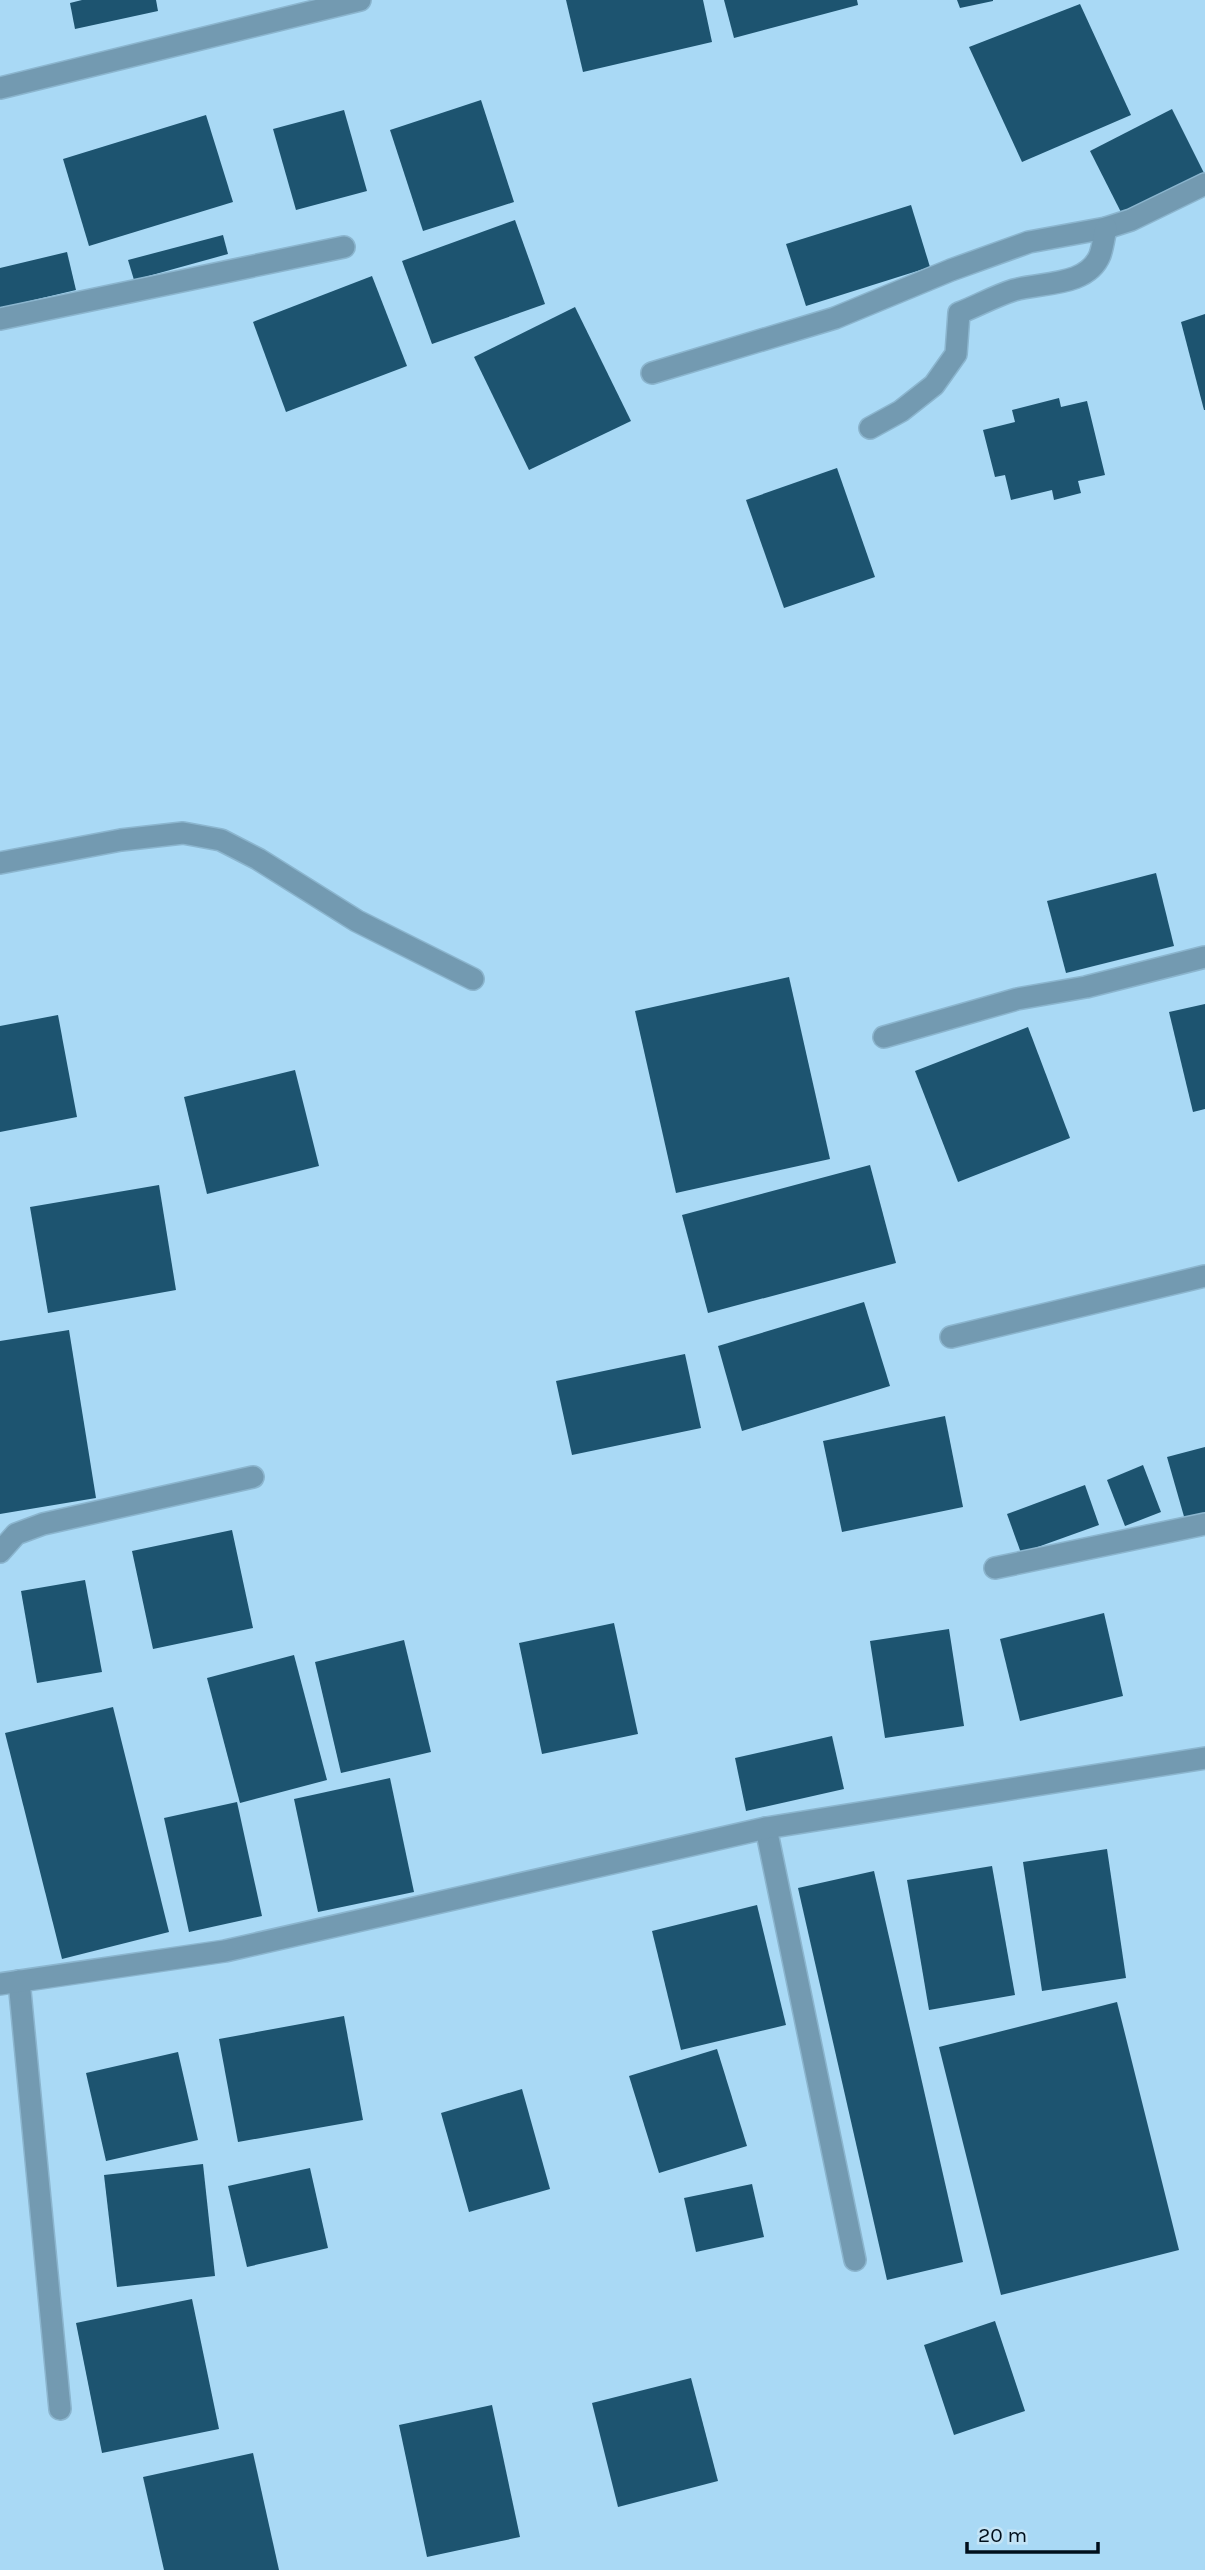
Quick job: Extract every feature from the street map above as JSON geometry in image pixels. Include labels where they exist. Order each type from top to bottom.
[{"type":"street","points":[[0,88],[360,0]]},
{"type":"street","points":[[652,373],[835,318],[951,270],[1028,242],[1106,228],[1131,220],[1205,184]]},
{"type":"street","points":[[870,428],[901,411],[934,384],[956,354],[959,313],[1013,290],[1068,280],[1080,275],[1091,267],[1099,256],[1106,228]]},
{"type":"street","points":[[0,319],[344,247]]},
{"type":"street","points":[[0,863],[121,840],[183,833],[221,839],[357,921],[473,979]]},
{"type":"street","points":[[884,1037],[1017,999],[1086,987],[1205,957]]},
{"type":"street","points":[[951,1337],[1205,1276]]},
{"type":"street","points":[[0,1552],[16,1534],[43,1524],[253,1478]]},
{"type":"street","points":[[995,1568],[1205,1524]]},
{"type":"street","points":[[60,2409],[10,1982],[225,1951],[766,1828],[1205,1758]]},
{"type":"street","points":[[766,1828],[855,2260]]},
{"type":"building","points":[[82,0],[156,0],[158,11],[75,29],[70,3]]},
{"type":"building","points":[[566,0],[703,0],[712,42],[583,72]]},
{"type":"building","points":[[724,0],[857,0],[858,5],[734,38]]},
{"type":"building","points":[[957,0],[993,0],[993,1],[960,8]]},
{"type":"building","points":[[1080,4],[1131,115],[1022,162],[969,47]]},
{"type":"building","points":[[481,100],[514,202],[423,231],[390,130]]},
{"type":"building","points":[[1172,109],[1205,175],[1129,228],[1090,151]]},
{"type":"building","points":[[344,110],[367,191],[296,210],[273,129]]},
{"type":"building","points":[[206,115],[233,202],[89,246],[63,159]]},
{"type":"building","points":[[911,205],[930,267],[806,306],[786,244]]},
{"type":"building","points":[[515,220],[545,304],[432,344],[402,261]]},
{"type":"building","points":[[223,235],[228,254],[134,280],[128,260]]},
{"type":"building","points":[[67,252],[76,290],[0,308],[0,268]]},
{"type":"building","points":[[372,276],[407,366],[286,412],[253,322]]},
{"type":"building","points":[[575,307],[631,421],[529,470],[474,357]]},
{"type":"building","points":[[1205,314],[1205,410],[1204,410],[1181,322]]},
{"type":"building","points":[[1059,398],[1061,407],[1087,401],[1105,475],[1078,481],[1081,493],[1054,500],[1052,490],[1011,500],[1005,475],[995,477],[983,430],[1015,422],[1012,410]]},
{"type":"building","points":[[837,468],[875,577],[784,608],[746,500]]},
{"type":"building","points":[[1156,873],[1174,946],[1066,973],[1047,901]]},
{"type":"building","points":[[789,977],[830,1159],[676,1193],[635,1011]]},
{"type":"building","points":[[1205,1004],[1205,1109],[1193,1112],[1169,1012]]},
{"type":"building","points":[[58,1015],[77,1117],[0,1132],[0,1026]]},
{"type":"building","points":[[1028,1027],[1070,1138],[958,1182],[915,1071]]},
{"type":"building","points":[[295,1070],[319,1166],[207,1194],[184,1097]]},
{"type":"building","points":[[870,1165],[896,1263],[708,1313],[682,1215]]},
{"type":"building","points":[[159,1185],[176,1290],[48,1313],[30,1207]]},
{"type":"building","points":[[864,1302],[890,1386],[742,1431],[718,1346]]},
{"type":"building","points":[[69,1330],[96,1498],[0,1514],[0,1341]]},
{"type":"building","points":[[685,1354],[701,1428],[572,1455],[556,1381]]},
{"type":"building","points":[[945,1416],[963,1507],[842,1532],[823,1441]]},
{"type":"building","points":[[1205,1447],[1205,1514],[1185,1520],[1167,1457]]},
{"type":"building","points":[[1143,1465],[1161,1512],[1125,1526],[1107,1480]]},
{"type":"building","points":[[1085,1485],[1099,1525],[1021,1553],[1007,1514]]},
{"type":"building","points":[[232,1530],[253,1628],[153,1649],[132,1551]]},
{"type":"building","points":[[85,1580],[102,1672],[37,1683],[21,1591]]},
{"type":"building","points":[[1104,1613],[1123,1696],[1020,1721],[1000,1639]]},
{"type":"building","points":[[614,1623],[638,1734],[542,1754],[519,1643]]},
{"type":"building","points":[[949,1629],[964,1726],[885,1738],[870,1641]]},
{"type":"building","points":[[404,1640],[431,1752],[341,1773],[315,1662]]},
{"type":"building","points":[[294,1655],[327,1780],[240,1803],[207,1678]]},
{"type":"building","points":[[113,1707],[169,1932],[62,1959],[5,1733]]},
{"type":"building","points":[[832,1736],[844,1789],[746,1811],[735,1758]]},
{"type":"building","points":[[390,1778],[414,1892],[318,1912],[294,1799]]},
{"type":"building","points":[[237,1802],[262,1916],[189,1932],[164,1818]]},
{"type":"building","points":[[1107,1849],[1126,1978],[1042,1991],[1023,1862]]},
{"type":"building","points":[[992,1866],[1015,1995],[929,2010],[907,1880]]},
{"type":"building","points":[[874,1871],[963,2262],[887,2280],[798,1888]]},
{"type":"building","points":[[757,1905],[786,2025],[681,2050],[652,1931]]},
{"type":"building","points":[[1117,2002],[1179,2250],[1001,2295],[939,2047]]},
{"type":"building","points":[[344,2016],[363,2120],[238,2142],[219,2039]]},
{"type":"building","points":[[717,2049],[747,2146],[659,2173],[629,2076]]},
{"type":"building","points":[[178,2052],[198,2140],[106,2161],[86,2073]]},
{"type":"building","points":[[522,2089],[550,2189],[469,2212],[441,2113]]},
{"type":"building","points":[[203,2164],[215,2276],[117,2287],[104,2175]]},
{"type":"building","points":[[310,2168],[328,2248],[247,2267],[228,2186]]},
{"type":"building","points":[[752,2184],[764,2237],[696,2252],[684,2198]]},
{"type":"building","points":[[192,2299],[219,2429],[102,2453],[76,2323]]},
{"type":"building","points":[[995,2321],[1025,2411],[954,2435],[924,2345]]},
{"type":"building","points":[[691,2378],[718,2481],[618,2507],[592,2403]]},
{"type":"building","points":[[492,2405],[520,2537],[427,2557],[399,2425]]},
{"type":"building","points":[[253,2453],[279,2570],[164,2570],[143,2477]]}]
